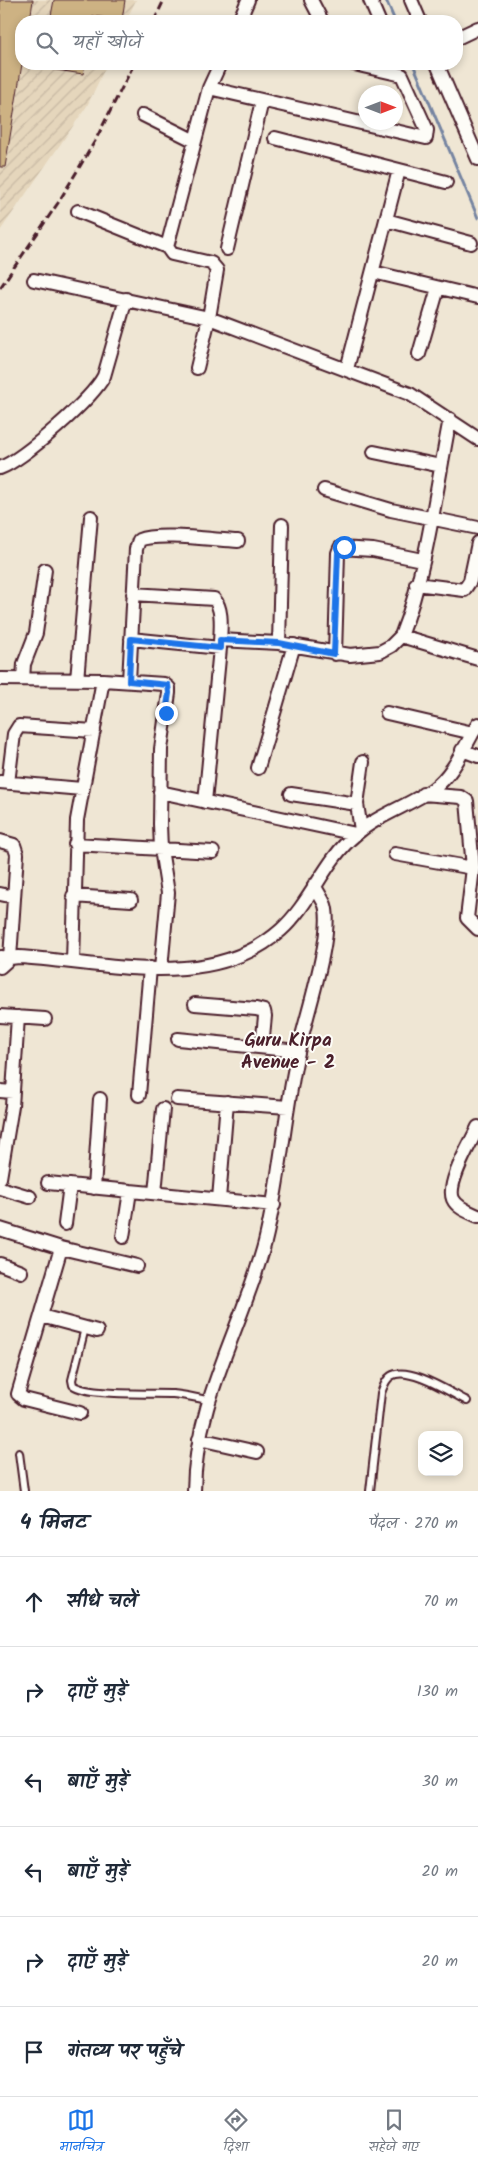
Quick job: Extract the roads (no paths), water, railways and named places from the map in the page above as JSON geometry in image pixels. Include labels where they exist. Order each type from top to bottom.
[{"type":"street","points":[[242,15],[248,0]]},
{"type":"street","points":[[311,0],[319,15]]},
{"type":"street","points":[[370,0],[376,15]]},
{"type":"street","points":[[411,0],[417,15]]},
{"type":"street","points":[[463,35],[478,28]]},
{"type":"street","points":[[167,247],[209,88],[217,70]]},
{"type":"street","points":[[209,88],[426,138],[427,130],[400,70]]},
{"type":"street","points":[[440,70],[478,159]]},
{"type":"street","points":[[227,249],[262,101]]},
{"type":"street","points":[[143,115],[195,141]]},
{"type":"street","points":[[275,138],[446,182]]},
{"type":"street","points":[[347,369],[399,170]]},
{"type":"street","points":[[78,211],[167,247],[172,254],[215,266],[216,276],[209,318],[196,368]]},
{"type":"street","points":[[386,220],[472,243]]},
{"type":"street","points":[[372,272],[478,297]]},
{"type":"street","points":[[34,280],[209,318],[410,394],[478,439]]},
{"type":"street","points":[[419,354],[438,288]]},
{"type":"street","points":[[0,468],[21,457],[88,398],[100,384],[126,299]]},
{"type":"street","points":[[131,639],[220,644],[279,643],[334,654],[350,655],[380,652],[390,646],[401,636],[416,584],[450,419]]},
{"type":"street","points":[[374,452],[441,466]]},
{"type":"street","points":[[324,490],[382,507],[478,528]]},
{"type":"street","points":[[77,680],[91,517]]},
{"type":"street","points":[[279,643],[282,525]]},
{"type":"street","points":[[129,681],[133,594],[138,540],[145,538],[167,538],[238,541]]},
{"type":"street","points":[[416,584],[464,590],[470,581],[478,543]]},
{"type":"street","points":[[334,654],[338,553],[340,548],[373,550],[422,560]]},
{"type":"street","points":[[23,679],[24,664],[36,633],[45,570]]},
{"type":"street","points":[[133,594],[214,599],[218,604],[220,610],[220,644],[205,802]]},
{"type":"street","points":[[401,636],[478,660]]},
{"type":"street","points":[[258,768],[294,645]]},
{"type":"street","points":[[0,679],[129,681],[164,684],[169,688],[161,749],[160,792],[161,849],[168,893],[155,969],[139,1095]]},
{"type":"street","points":[[73,962],[75,844],[82,789],[103,680]]},
{"type":"street","points":[[0,840],[10,843],[16,848],[14,897],[3,960],[19,957],[155,969],[191,968],[224,963],[256,949],[282,929],[341,847],[358,832],[382,816],[434,788],[450,771],[475,728],[387,713]]},
{"type":"street","points":[[82,789],[4,782],[14,734],[19,726],[94,730]]},
{"type":"street","points":[[462,750],[478,756]]},
{"type":"street","points":[[358,832],[358,804],[363,762]]},
{"type":"street","points":[[160,792],[358,832]]},
{"type":"street","points":[[291,794],[358,804]]},
{"type":"street","points":[[423,794],[461,797],[466,801],[474,868],[467,918],[478,929]]},
{"type":"street","points":[[75,844],[213,852]]},
{"type":"street","points":[[395,854],[474,868]]},
{"type":"street","points":[[194,1491],[199,1439],[208,1400],[264,1244],[274,1205],[298,1051],[325,940],[327,921],[325,904],[314,885]]},
{"type":"street","points":[[0,894],[14,897]]},
{"type":"street","points":[[73,896],[131,900]]},
{"type":"street","points":[[195,1004],[256,1008],[264,1011],[262,1046]]},
{"type":"street","points":[[0,1016],[45,1019]]},
{"type":"street","points":[[0,1178],[6,1092],[18,1017]]},
{"type":"street","points":[[178,1039],[298,1051]]},
{"type":"street","points":[[94,1188],[100,1099]]},
{"type":"street","points":[[177,1099],[288,1108]]},
{"type":"street","points":[[220,1199],[227,1102]]},
{"type":"street","points":[[155,1193],[163,1109]]},
{"type":"street","points":[[478,1127],[453,1180],[451,1190],[453,1200],[460,1207],[478,1216]]},
{"type":"street","points":[[48,1183],[274,1205]]},
{"type":"street","points":[[65,1224],[70,1185]]},
{"type":"street","points":[[0,1188],[30,1196]]},
{"type":"street","points":[[123,1237],[130,1191]]},
{"type":"street","points":[[0,1229],[61,1248],[137,1266]]},
{"type":"street","points":[[61,1248],[18,1394],[24,1399],[80,1413]]},
{"type":"street","points":[[0,1264],[21,1272]]},
{"type":"street","points":[[40,1316],[91,1329]]},
{"type":"street","points":[[199,1439],[256,1452]]},
{"type":"lane","points":[[91,1329],[72,1380],[73,1385],[76,1387],[104,1391],[176,1395],[208,1400]]},
{"type":"lane","points":[[370,1491],[381,1393],[386,1380],[393,1375],[405,1373],[419,1377],[467,1401]]},
{"type":"lane","points":[[19,1453],[24,1491]]},
{"type":"waterway","points":[[386,0],[392,15]]},
{"type":"waterway","points":[[416,70],[478,218]]},
{"type":"railway","points":[[157,15],[164,0]]},
{"type":"railway","points":[[0,288],[58,203],[95,141],[131,70]]},
{"type":"district","name":"Guru Kirpa Avenue - 2","points":[[288,1052]]}]
